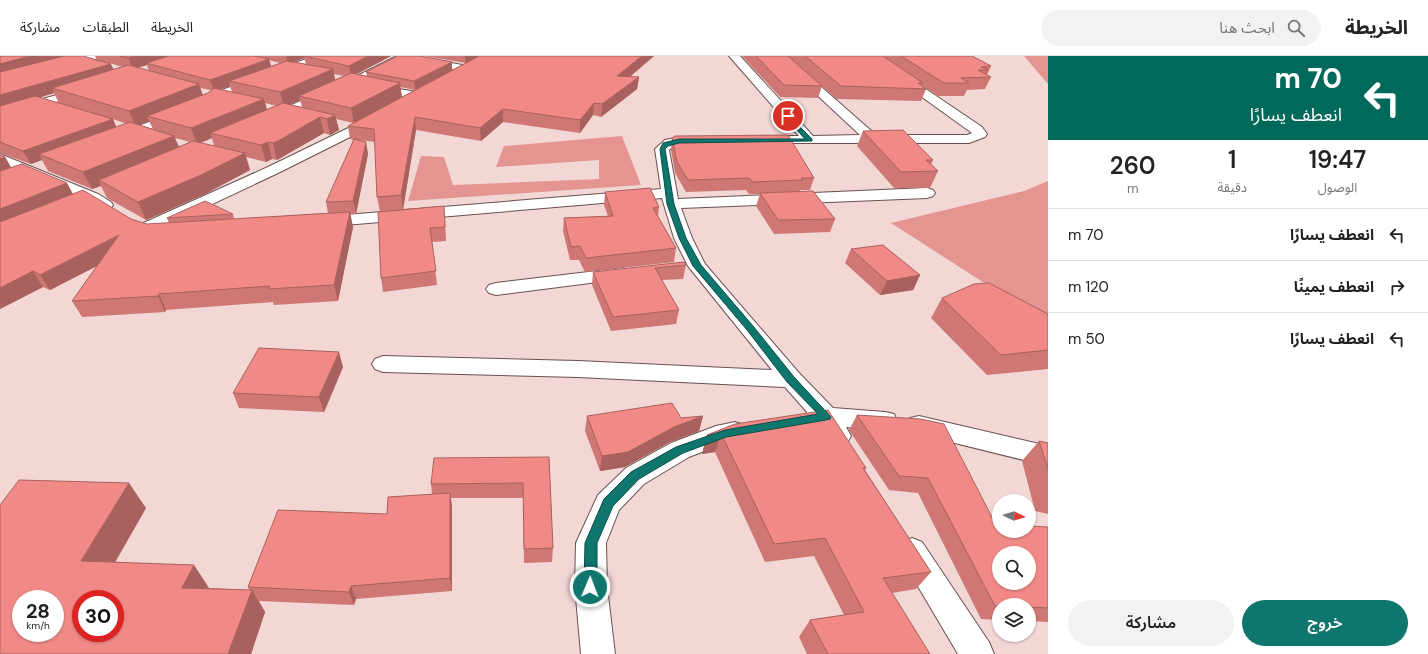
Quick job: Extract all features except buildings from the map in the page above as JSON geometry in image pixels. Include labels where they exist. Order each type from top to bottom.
[{"type":"street","points":[[51,68],[95,56]]},
{"type":"street","points":[[109,143],[208,104],[215,96],[324,56]]},
{"type":"street","points":[[258,124],[286,113],[351,83],[402,56],[473,66],[448,79]]},
{"type":"street","points":[[734,56],[810,140]]},
{"type":"street","points":[[780,56],[873,140]]},
{"type":"street","points":[[740,141],[969,139],[980,134],[977,130],[870,56]]},
{"type":"street","points":[[80,60],[103,67]]},
{"type":"street","points":[[266,64],[313,74]]},
{"type":"street","points":[[336,80],[416,96]]},
{"type":"street","points":[[0,115],[95,87]]},
{"type":"street","points":[[132,221],[272,170],[356,129],[429,90]]},
{"type":"street","points":[[200,93],[236,101]]},
{"type":"street","points":[[42,103],[64,110]]},
{"type":"street","points":[[264,108],[307,118]]},
{"type":"street","points":[[335,124],[356,129]]},
{"type":"street","points":[[115,125],[160,139]]},
{"type":"street","points":[[717,141],[679,141],[666,144],[662,149],[670,199],[683,238],[689,267],[750,328],[791,379],[826,417],[847,450]]},
{"type":"street","points":[[0,158],[38,169],[92,197],[154,233],[176,232]]},
{"type":"street","points":[[250,164],[272,170]]},
{"type":"street","points":[[12,178],[38,169]]},
{"type":"street","points":[[303,224],[670,199],[927,193]]},
{"type":"street","points":[[496,289],[643,272]]},
{"type":"street","points":[[383,364],[578,369],[791,379]]},
{"type":"street","points":[[795,422],[826,417],[912,423],[1048,456]]},
{"type":"street","points":[[598,654],[590,587],[591,543],[608,502],[635,476],[680,450],[725,434],[756,428]]},
{"type":"street","points":[[902,535],[977,654]]},
{"type":"shaded area","points":[[1024,56],[1048,56],[1048,84]]},
{"type":"shaded area","points":[[622,136],[641,185],[408,201],[421,156],[444,157],[453,185],[599,179],[599,160],[496,167],[504,146]]},
{"type":"shaded area","points":[[1048,181],[1048,322],[1034,315],[891,223],[1024,191]]},
{"type":"route","points":[[590,587],[591,543],[608,502],[635,476],[680,450],[725,434],[826,417],[791,379],[697,266],[683,238],[671,204],[662,149],[666,144],[679,141],[810,140],[788,116]]}]
